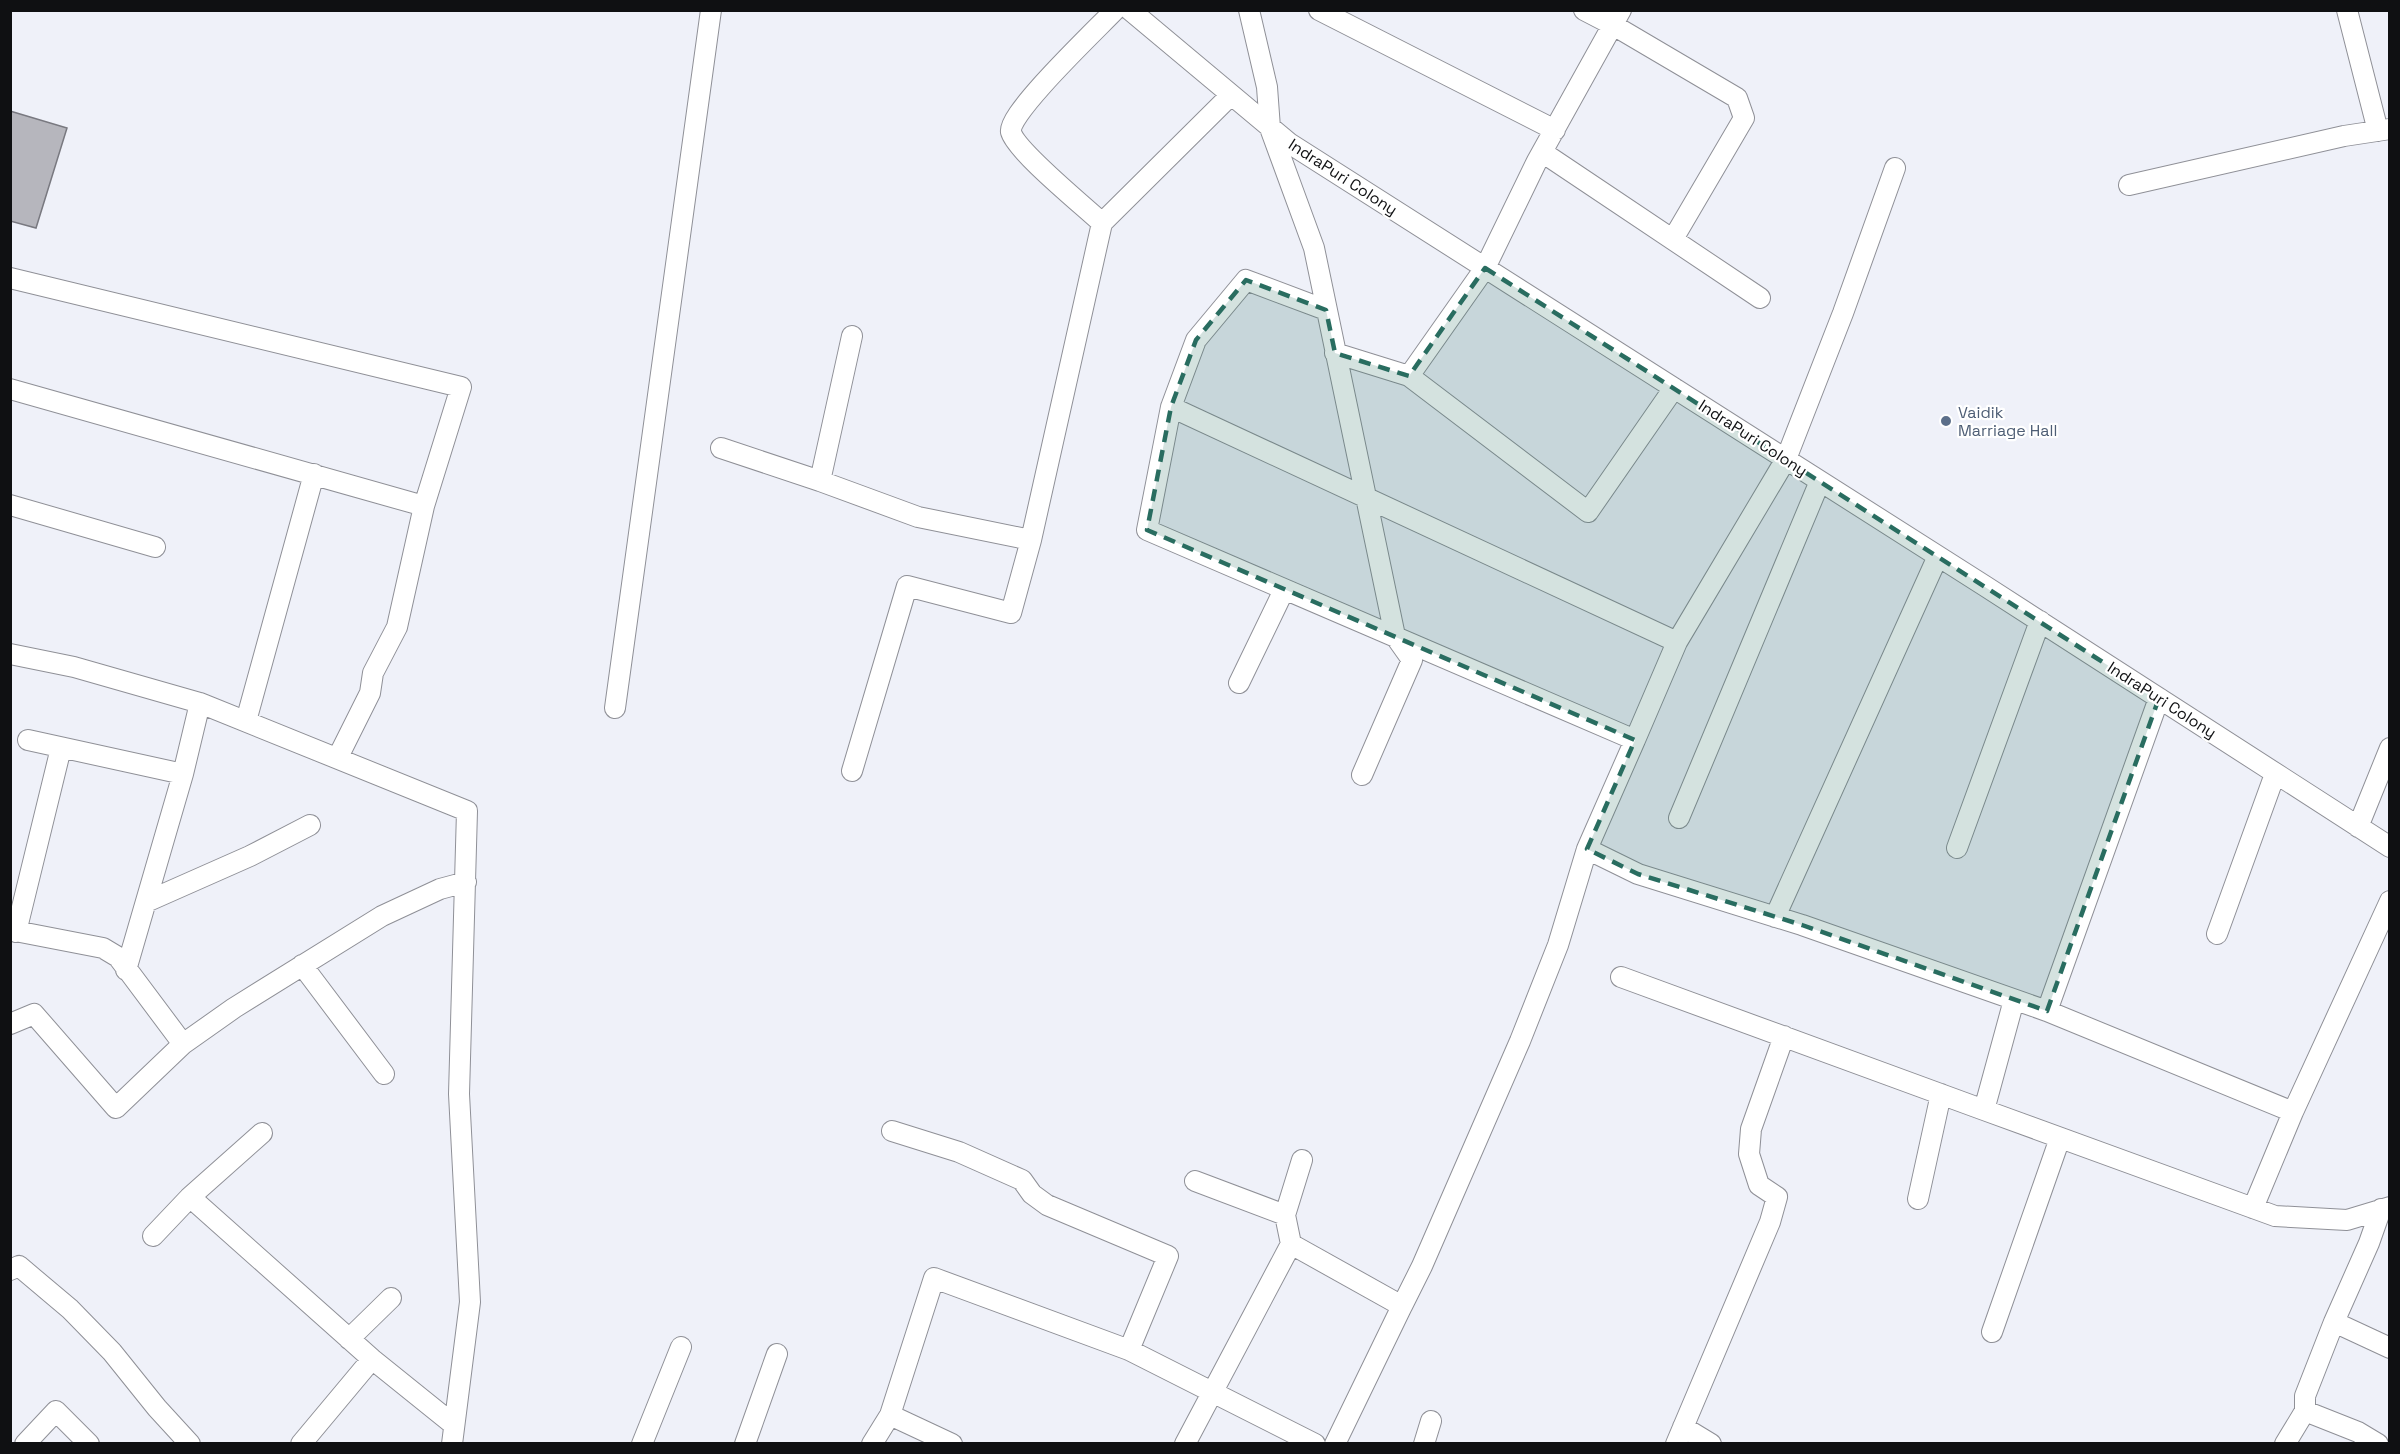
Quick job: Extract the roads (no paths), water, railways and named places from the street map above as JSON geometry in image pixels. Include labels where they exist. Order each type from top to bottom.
[{"type":"street","points":[[615,708],[711,10]]},
{"type":"street","points":[[1102,223],[1023,150],[1011,132],[1011,125],[1024,104],[1114,10]]},
{"type":"street","name":"IndraPuri Colony","points":[[1130,10],[1289,143],[2040,621],[2390,847]]},
{"type":"street","points":[[1248,10],[1267,87],[1270,128],[1314,248],[1395,636],[1412,660],[1362,775]]},
{"type":"street","points":[[1319,10],[1555,130]]},
{"type":"street","points":[[1584,10],[1617,18],[1737,98],[1744,118],[1673,239]]},
{"type":"street","points":[[2129,185],[2344,136],[2384,130],[2347,10]]},
{"type":"street","points":[[1409,376],[1485,268],[1542,152],[1617,18]]},
{"type":"street","points":[[852,771],[906,586],[1011,613],[1030,540],[1102,223],[1231,95]]},
{"type":"street","points":[[1542,152],[1760,298]]},
{"type":"street","points":[[1335,1443],[1422,1266],[1520,1041],[1558,945],[1587,849],[1677,642],[1786,459],[1843,313],[1895,168]]},
{"type":"street","points":[[10,278],[461,387],[424,506],[397,627],[373,673],[370,693],[338,757]]},
{"type":"street","points":[[1326,310],[1246,280],[1196,339],[1171,407],[1147,530],[1635,740]]},
{"type":"street","points":[[820,481],[852,336]]},
{"type":"street","points":[[1335,353],[1409,376],[1588,512],[1674,388]]},
{"type":"street","points":[[10,389],[424,506]]},
{"type":"street","points":[[1171,407],[1677,642]]},
{"type":"street","points":[[721,448],[820,481],[918,518],[1030,540]]},
{"type":"street","points":[[246,721],[314,474]]},
{"type":"street","points":[[1679,818],[1820,481]]},
{"type":"street","points":[[10,505],[155,547]]},
{"type":"street","points":[[1775,917],[1938,556]]},
{"type":"street","points":[[1239,683],[1284,590]]},
{"type":"street","points":[[1957,848],[2040,621]]},
{"type":"street","points":[[10,654],[74,667],[200,703],[467,811],[459,1094],[470,1302],[453,1434]]},
{"type":"street","points":[[2047,1011],[2159,698]]},
{"type":"street","points":[[126,970],[183,774],[200,703]]},
{"type":"street","points":[[28,740],[183,774]]},
{"type":"street","points":[[61,748],[13,931],[103,948],[118,957],[183,1044]]},
{"type":"street","points":[[2358,827],[2390,748]]},
{"type":"street","points":[[2217,934],[2275,774]]},
{"type":"street","points":[[146,902],[250,856],[310,825]]},
{"type":"street","points":[[1587,849],[1638,874],[1775,917],[2047,1011],[2293,1112]]},
{"type":"street","points":[[10,1024],[34,1014],[116,1108],[183,1044],[302,964],[382,916],[440,889],[466,882]]},
{"type":"street","points":[[2253,1208],[2293,1112],[2390,902]]},
{"type":"street","points":[[302,964],[384,1074]]},
{"type":"street","points":[[1621,977],[2275,1216],[2347,1220],[2385,1208]]},
{"type":"street","points":[[1984,1110],[2014,1000]]},
{"type":"street","points":[[1711,1443],[1679,1435],[1770,1222],[1777,1197],[1759,1185],[1749,1154],[1751,1129],[1784,1036]]},
{"type":"street","points":[[1918,1198],[1941,1094]]},
{"type":"street","points":[[892,1131],[959,1152],[1022,1180],[1032,1194],[1047,1205],[1168,1256],[1129,1350]]},
{"type":"street","points":[[153,1236],[190,1197],[262,1133]]},
{"type":"street","points":[[1992,1332],[2060,1138]]},
{"type":"street","points":[[1185,1443],[1214,1393],[1291,1244],[1285,1215],[1302,1160]]},
{"type":"street","points":[[1195,1181],[1285,1215]]},
{"type":"street","points":[[190,1197],[453,1434]]},
{"type":"street","points":[[2285,1443],[2305,1411],[2305,1396],[2334,1322],[2385,1208]]},
{"type":"street","points":[[1291,1244],[1402,1306]]},
{"type":"street","points":[[10,1270],[19,1266],[70,1309],[112,1352],[157,1408],[190,1443]]},
{"type":"street","points":[[872,1443],[890,1415],[934,1278],[1129,1350],[1315,1443]]},
{"type":"street","points":[[349,1339],[391,1298]]},
{"type":"street","points":[[2334,1322],[2390,1348]]},
{"type":"street","points":[[642,1443],[681,1347]]},
{"type":"street","points":[[745,1443],[777,1354]]},
{"type":"street","points":[[301,1443],[372,1359]]},
{"type":"street","points":[[25,1443],[56,1411],[89,1443]]},
{"type":"street","points":[[2305,1411],[2358,1432],[2378,1443]]},
{"type":"street","points":[[890,1415],[952,1443]]},
{"type":"street","points":[[1424,1443],[1431,1420]]},
{"type":"place","name":"Vaidik Marriage Hall","points":[[1946,421]]}]
